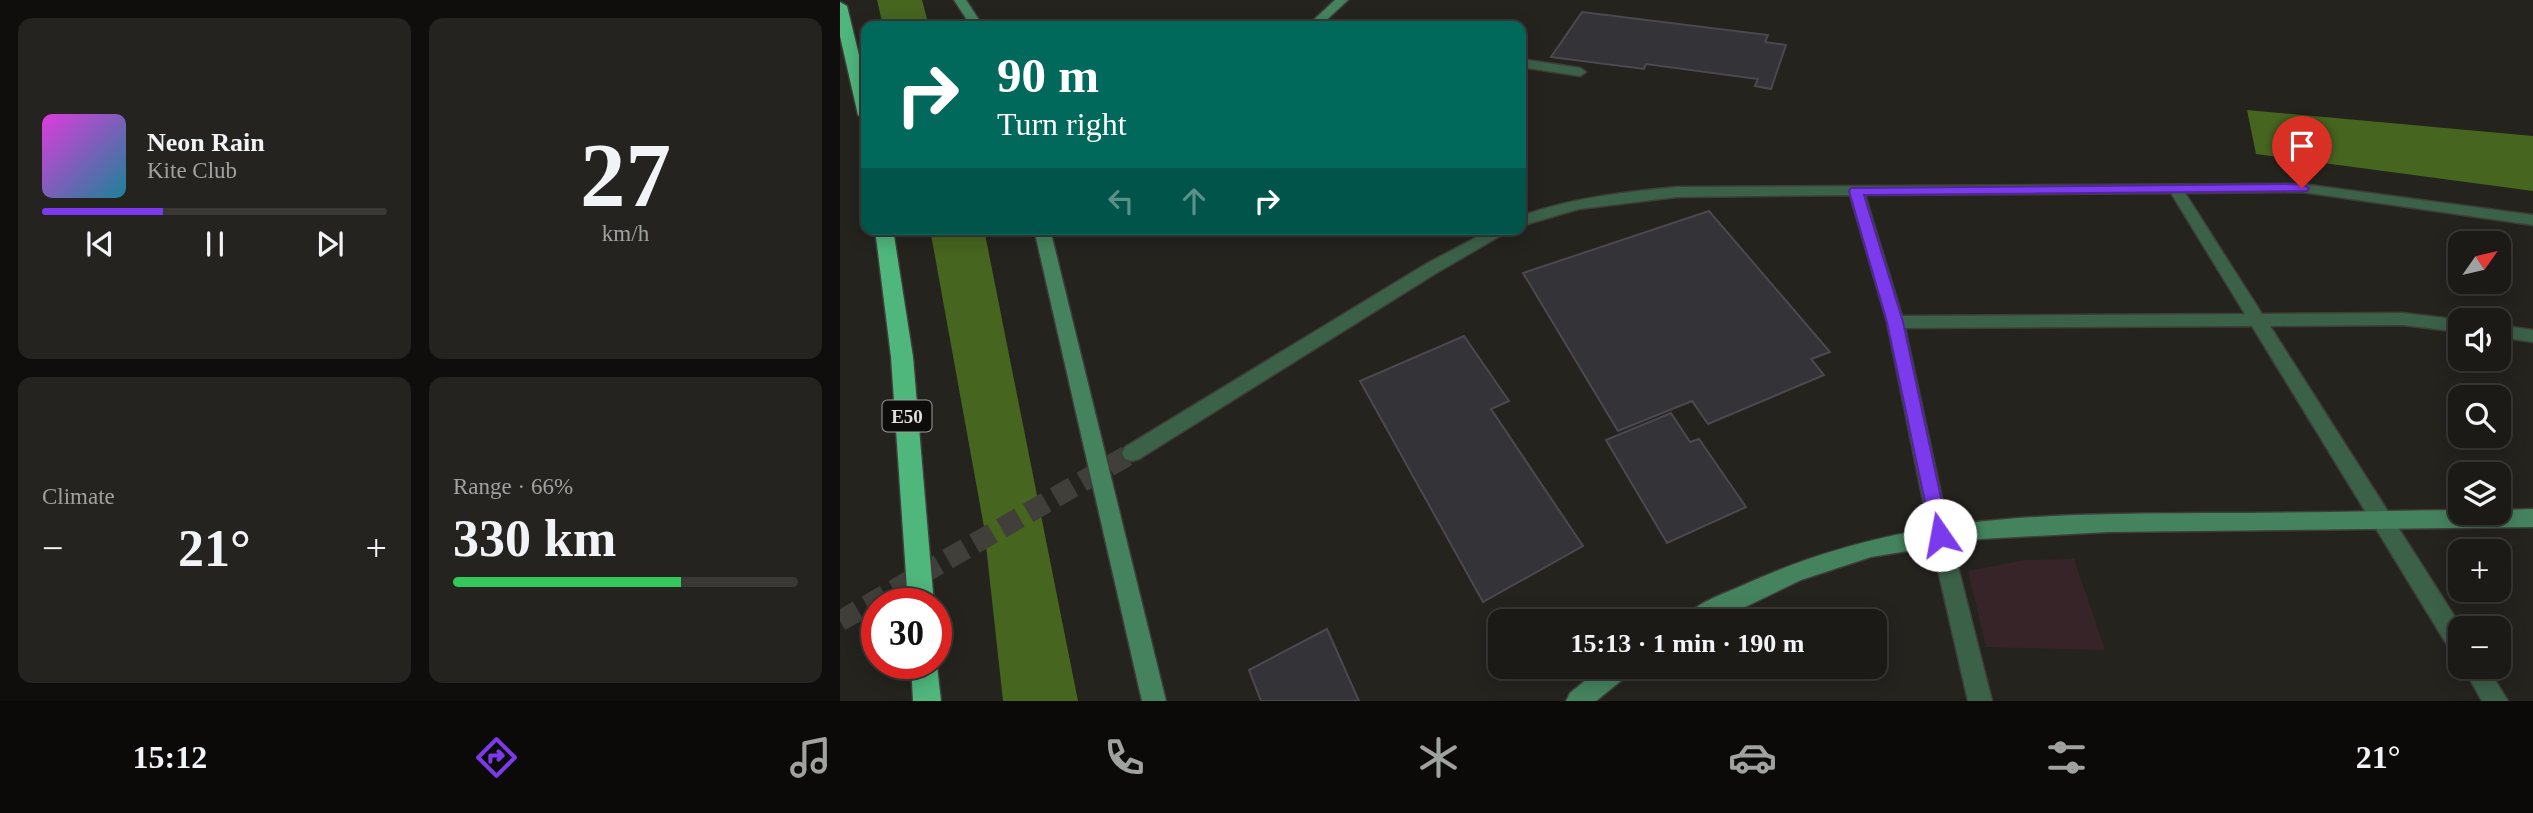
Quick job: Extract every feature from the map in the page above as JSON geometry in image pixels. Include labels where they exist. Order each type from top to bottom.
[{"type":"highway","points":[[840,6],[861,94]]},
{"type":"highway","name":"E50","points":[[885,235],[902,357],[920,588]]},
{"type":"highway","points":[[926,679],[927,701]]},
{"type":"street","points":[[960,0],[974,21]]},
{"type":"street","points":[[1319,21],[1342,0]]},
{"type":"street","points":[[1526,64],[1580,72]]},
{"type":"street","points":[[1526,219],[1552,209],[1677,192],[2302,188],[2533,220]]},
{"type":"street","points":[[2176,190],[2259,319],[2381,522],[2448,626]]},
{"type":"street","points":[[1856,191],[1895,322],[1940,535],[1980,701]]},
{"type":"street","points":[[1043,235],[1154,701]]},
{"type":"street","points":[[1132,453],[1432,268],[1493,235]]},
{"type":"street","points":[[1895,322],[2403,319],[2448,325]]},
{"type":"street","points":[[2511,333],[2533,336]]},
{"type":"street","points":[[1717,609],[1742,595],[1808,569],[1894,542],[1940,535],[2022,526],[2095,523],[2381,522],[2533,518]]},
{"type":"street","points":[[1578,701],[1605,679]]},
{"type":"street","points":[[2482,679],[2496,701]]},
{"type":"shaded area","points":[[2074,559],[2105,650],[1986,647],[1968,571],[2025,560]]},
{"type":"green space","points":[[877,0],[922,0],[928,21],[882,21]]},
{"type":"green space","points":[[2247,110],[2533,136],[2533,191],[2256,154]]},
{"type":"green space","points":[[931,235],[985,235],[1078,701],[1003,701],[984,527]]},
{"type":"building","points":[[1582,12],[1768,35],[1765,42],[1786,45],[1771,89],[1755,86],[1758,79],[1646,64],[1644,69],[1551,57]]},
{"type":"building","points":[[1709,211],[1830,352],[1811,359],[1824,375],[1708,424],[1692,401],[1618,431],[1523,273]]},
{"type":"building","points":[[1464,336],[1509,401],[1491,409],[1583,546],[1483,602],[1360,381]]},
{"type":"building","points":[[1671,413],[1690,442],[1699,439],[1746,507],[1667,543],[1606,440]]},
{"type":"building","points":[[1327,629],[1359,701],[1261,701],[1249,670]]},
{"type":"tunnel","points":[[840,621],[1132,453]]},
{"type":"route","points":[[1940,535],[1895,322],[1856,191],[2302,188]]}]
